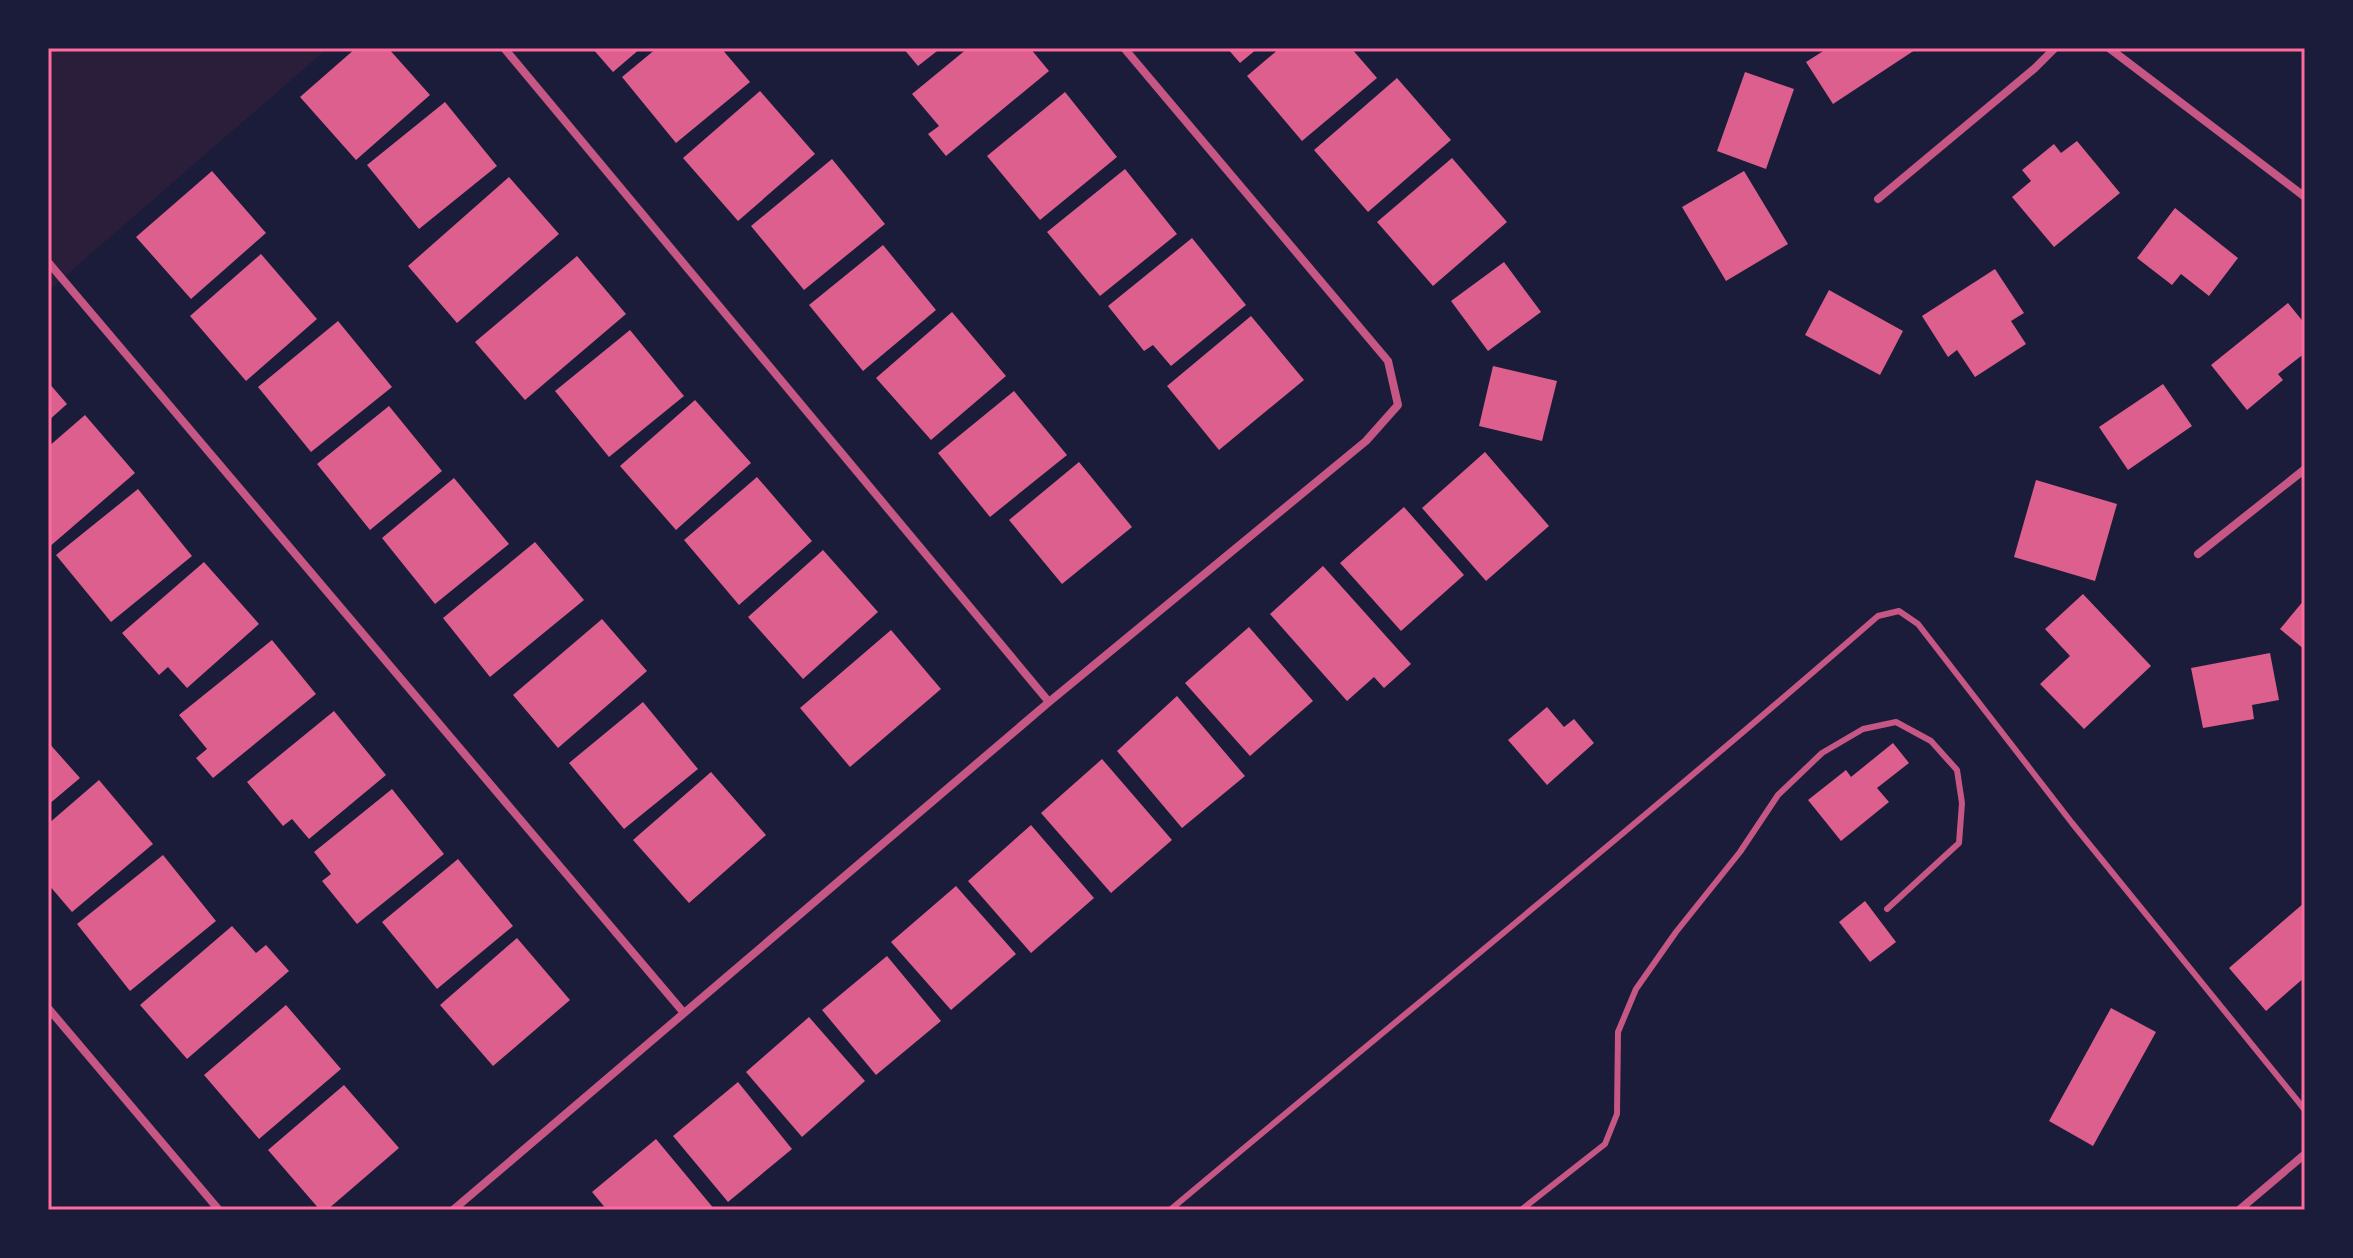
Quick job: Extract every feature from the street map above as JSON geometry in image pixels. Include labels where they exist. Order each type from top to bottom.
[{"type":"street","points":[[504,48],[1049,702]]},
{"type":"street","points":[[453,1210],[1049,702],[1366,441],[1398,405],[1388,361],[1124,48]]},
{"type":"street","points":[[1878,199],[2055,48]]},
{"type":"street","points":[[2109,48],[2305,197]]},
{"type":"street","points":[[48,262],[684,1013]]},
{"type":"street","points":[[2198,554],[2305,469]]},
{"type":"street","points":[[48,1008],[219,1210]]},
{"type":"street","points":[[2239,1210],[2305,1154]]},
{"type":"lane","points":[[1170,1210],[1425,1000],[1878,616],[1899,611],[1918,624],[2072,823],[2305,1110]]},
{"type":"lane","points":[[1521,1210],[1605,1144],[1617,1114],[1618,1032],[1636,989],[1676,932],[1740,852],[1778,795],[1822,753],[1863,729],[1896,722],[1931,741],[1957,770],[1962,803],[1959,843],[1887,909]]},
{"type":"shaded area","points":[[48,48],[328,48],[48,291]]},
{"type":"building","points":[[356,48],[388,48],[430,95],[356,160],[300,97]]},
{"type":"building","points":[[592,48],[641,48],[613,72]]},
{"type":"building","points":[[657,48],[721,48],[750,82],[676,143],[622,77]]},
{"type":"building","points":[[903,48],[941,48],[918,66]]},
{"type":"building","points":[[968,48],[1030,48],[1049,71],[946,156],[928,134],[939,126],[912,94]]},
{"type":"building","points":[[1227,48],[1258,48],[1240,63]]},
{"type":"building","points":[[1280,48],[1351,48],[1377,78],[1302,141],[1247,76]]},
{"type":"building","points":[[1828,48],[1918,48],[1833,104],[1806,62]]},
{"type":"building","points":[[1745,72],[1794,89],[1766,169],[1717,151]]},
{"type":"building","points":[[1397,78],[1451,140],[1368,212],[1314,150]]},
{"type":"building","points":[[760,91],[815,154],[738,221],[683,158]]},
{"type":"building","points":[[1065,92],[1117,157],[1040,220],[987,156]]},
{"type":"building","points":[[445,102],[497,166],[419,229],[367,165]]},
{"type":"building","points":[[2077,141],[2120,193],[2054,247],[2012,197],[2031,181],[2022,170],[2054,144],[2061,153]]},
{"type":"building","points":[[1452,158],[1507,222],[1433,286],[1377,222]]},
{"type":"building","points":[[832,159],[885,224],[804,290],[751,226]]},
{"type":"building","points":[[1125,169],[1177,234],[1100,296],[1047,232]]},
{"type":"building","points":[[212,171],[266,233],[191,299],[136,237]]},
{"type":"building","points":[[1744,171],[1788,244],[1726,281],[1682,207]]},
{"type":"building","points":[[509,177],[559,234],[457,323],[408,266]]},
{"type":"building","points":[[2175,208],[2238,258],[2209,296],[2181,274],[2172,285],[2137,258]]},
{"type":"building","points":[[1192,238],[1246,305],[1171,366],[1153,345],[1144,351],[1108,306]]},
{"type":"building","points":[[883,245],[936,310],[863,371],[809,305]]},
{"type":"building","points":[[261,254],[317,319],[246,381],[190,316]]},
{"type":"building","points":[[577,256],[626,314],[525,400],[475,342]]},
{"type":"building","points":[[1504,262],[1541,312],[1488,351],[1451,301]]},
{"type":"building","points":[[1995,269],[2024,313],[2011,321],[2026,344],[1975,377],[1957,350],[1948,357],[1922,316]]},
{"type":"building","points":[[1829,290],[1903,331],[1880,375],[1805,335]]},
{"type":"building","points":[[2288,303],[2305,324],[2305,353],[2278,374],[2283,380],[2247,410],[2211,365]]},
{"type":"building","points":[[952,312],[1006,376],[931,440],[876,378]]},
{"type":"building","points":[[1251,316],[1304,380],[1219,450],[1167,386]]},
{"type":"building","points":[[338,321],[392,387],[311,452],[258,387]]},
{"type":"building","points":[[630,330],[684,396],[609,457],[555,391]]},
{"type":"building","points":[[1493,366],[1557,381],[1542,441],[1479,426]]},
{"type":"building","points":[[48,382],[67,404],[48,421]]},
{"type":"building","points":[[2163,384],[2192,426],[2128,470],[2099,427]]},
{"type":"building","points":[[1014,391],[1067,455],[990,517],[938,453]]},
{"type":"building","points":[[695,400],[751,463],[676,530],[620,466]]},
{"type":"building","points":[[389,406],[442,471],[370,530],[317,464]]},
{"type":"building","points":[[85,415],[135,473],[48,548],[48,447]]},
{"type":"building","points":[[1485,452],[1549,526],[1486,581],[1422,508]]},
{"type":"building","points":[[1079,462],[1132,527],[1062,584],[1009,520]]},
{"type":"building","points":[[757,477],[812,541],[739,605],[684,540]]},
{"type":"building","points":[[454,478],[509,544],[435,604],[382,538]]},
{"type":"building","points":[[2036,480],[2117,504],[2095,581],[2014,557]]},
{"type":"building","points":[[138,489],[192,556],[111,622],[56,555]]},
{"type":"building","points":[[1404,507],[1464,575],[1401,631],[1340,563]]},
{"type":"building","points":[[535,542],[584,600],[490,677],[443,618]]},
{"type":"building","points":[[823,550],[878,612],[803,679],[748,617]]},
{"type":"building","points":[[204,562],[259,624],[187,688],[168,667],[159,675],[122,633]]},
{"type":"building","points":[[1323,566],[1411,664],[1384,688],[1374,677],[1347,701],[1270,614]]},
{"type":"building","points":[[2083,594],[2151,666],[2084,729],[2040,684],[2070,656],[2045,629]]},
{"type":"building","points":[[2305,599],[2305,650],[2280,629]]},
{"type":"building","points":[[602,619],[647,671],[558,748],[513,695]]},
{"type":"building","points":[[1249,627],[1313,701],[1250,756],[1185,683]]},
{"type":"building","points":[[891,630],[941,689],[850,767],[800,708]]},
{"type":"building","points":[[272,640],[316,694],[213,778],[196,758],[207,749],[179,715]]},
{"type":"building","points":[[2270,653],[2279,700],[2252,705],[2254,719],[2203,728],[2191,668]]},
{"type":"building","points":[[1177,696],[1245,776],[1182,828],[1117,751]]},
{"type":"building","points":[[643,702],[698,769],[624,829],[569,763]]},
{"type":"building","points":[[1547,707],[1564,727],[1574,719],[1594,743],[1547,785],[1508,740]]},
{"type":"building","points":[[334,711],[386,775],[309,839],[292,819],[283,826],[247,782]]},
{"type":"building","points":[[48,742],[80,778],[48,805]]},
{"type":"building","points":[[1893,743],[1909,763],[1877,788],[1889,802],[1841,841],[1808,800],[1846,770],[1851,777]]},
{"type":"building","points":[[1102,759],[1172,840],[1111,893],[1041,813]]},
{"type":"building","points":[[711,772],[766,835],[689,903],[633,840]]},
{"type":"building","points":[[99,780],[153,844],[72,912],[48,884],[48,824]]},
{"type":"building","points":[[392,789],[444,854],[357,924],[322,881],[331,874],[314,852]]},
{"type":"building","points":[[1031,825],[1094,898],[1031,953],[968,881]]},
{"type":"building","points":[[163,855],[216,921],[130,991],[77,924]]},
{"type":"building","points":[[458,859],[513,926],[437,989],[382,922]]},
{"type":"building","points":[[956,886],[1016,954],[951,1010],[891,942]]},
{"type":"building","points":[[1865,901],[1896,942],[1870,962],[1839,922]]},
{"type":"building","points":[[2304,903],[2305,977],[2266,1011],[2229,968]]},
{"type":"building","points":[[232,926],[256,953],[266,945],[289,971],[187,1059],[140,1005]]},
{"type":"building","points":[[517,938],[570,1000],[493,1066],[440,1005]]},
{"type":"building","points":[[887,956],[941,1021],[876,1075],[822,1010]]},
{"type":"building","points":[[286,1005],[341,1069],[259,1139],[204,1075]]},
{"type":"building","points":[[2111,1008],[2156,1032],[2093,1146],[2049,1121]]},
{"type":"building","points":[[809,1017],[865,1081],[802,1137],[746,1072]]},
{"type":"building","points":[[738,1082],[792,1149],[728,1202],[673,1136]]},
{"type":"building","points":[[344,1085],[399,1148],[327,1210],[320,1210],[268,1150]]},
{"type":"building","points":[[656,1139],[715,1210],[607,1210],[592,1192]]}]
